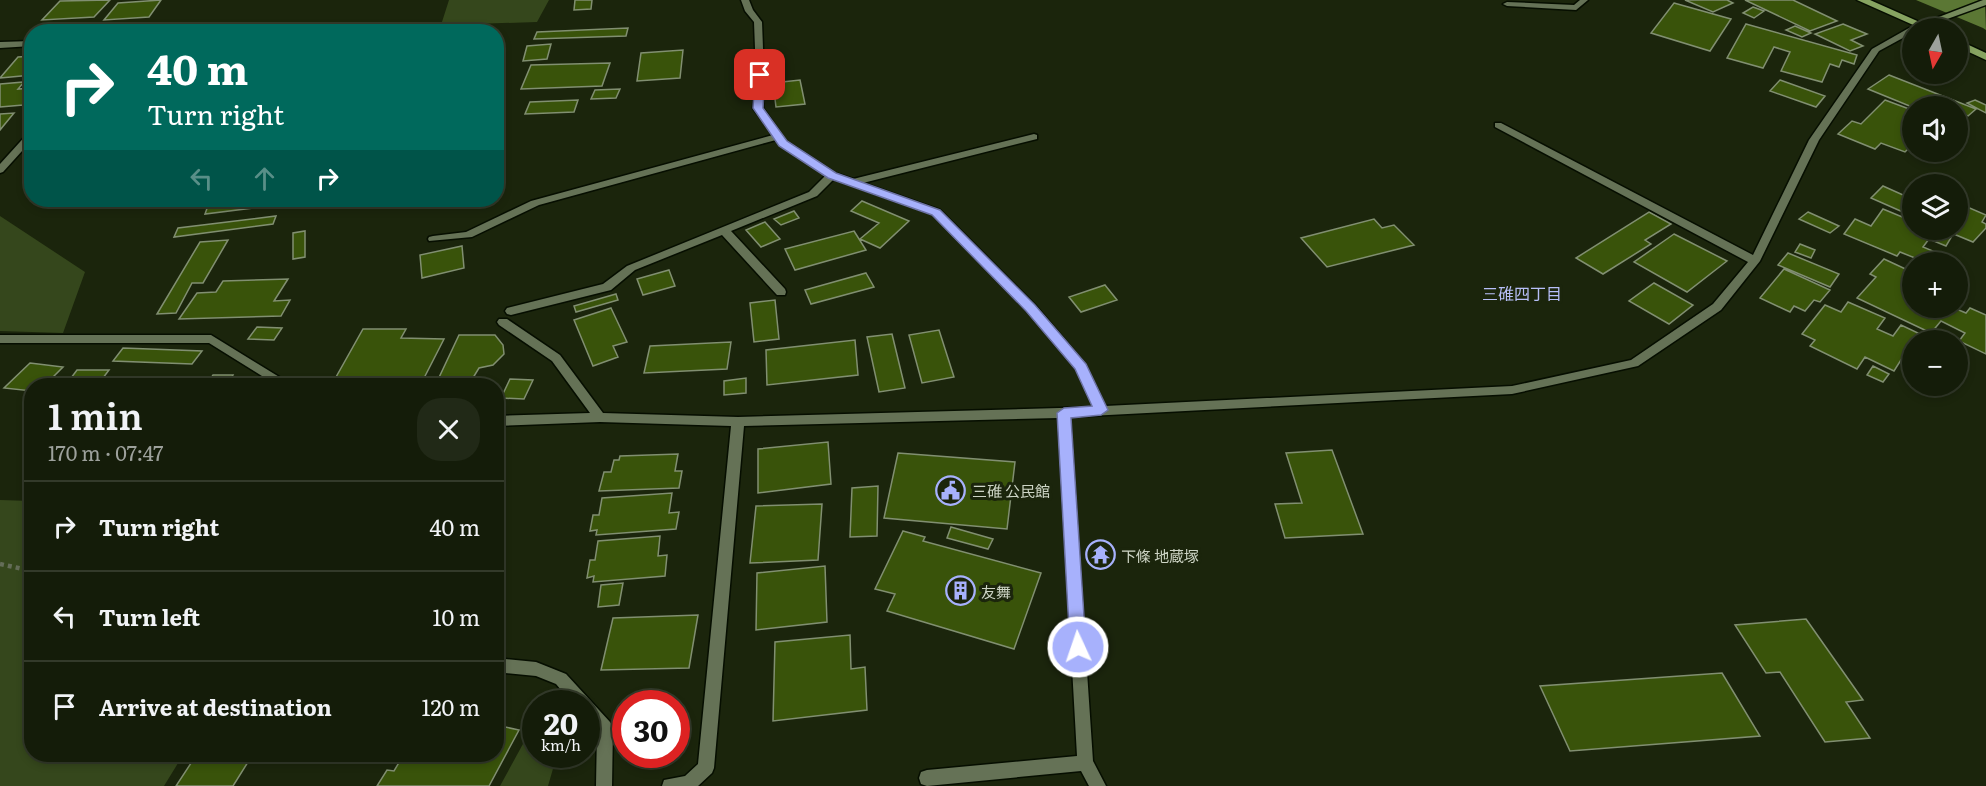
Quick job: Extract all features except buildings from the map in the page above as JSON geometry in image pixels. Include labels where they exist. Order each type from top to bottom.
[{"type":"main road","points":[[1862,0],[1902,19]]},
{"type":"main road","points":[[1968,48],[1986,57]]},
{"type":"street","points":[[745,0],[749,11],[758,22],[760,75],[758,108],[783,143],[832,175],[936,212],[1031,308],[1081,367],[1101,410]]},
{"type":"street","points":[[1507,4],[1562,9],[1576,8],[1584,0]]},
{"type":"street","points":[[1942,18],[1986,2]]},
{"type":"street","points":[[504,421],[600,417],[738,422],[1064,413],[1512,390],[1634,363],[1718,308],[1755,261],[1814,140],[1876,49],[1902,37]]},
{"type":"street","points":[[0,45],[24,44]]},
{"type":"street","points":[[1498,125],[1755,261]]},
{"type":"street","points":[[433,239],[468,236],[535,203],[778,137]]},
{"type":"street","points":[[853,182],[1034,137]]},
{"type":"street","points":[[0,170],[24,143]]},
{"type":"street","points":[[511,311],[607,287],[631,268],[813,194],[832,175]]},
{"type":"street","points":[[724,230],[781,292]]},
{"type":"street","points":[[503,322],[556,358],[600,417]]},
{"type":"street","points":[[0,339],[211,339],[275,378]]},
{"type":"street","points":[[1064,413],[1085,763],[1098,786]]},
{"type":"street","points":[[670,786],[689,783],[706,768],[738,422]]},
{"type":"street","points":[[504,666],[536,669],[561,679],[571,690]]},
{"type":"street","points":[[600,722],[605,727],[604,786]]},
{"type":"street","points":[[927,778],[1085,763]]},
{"type":"path","points":[[0,564],[24,569]]},
{"type":"shaded area","points":[[449,0],[549,0],[537,22],[441,24]]},
{"type":"shaded area","points":[[1916,0],[1985,0],[1986,30],[1968,22],[1968,18],[1959,18]]},
{"type":"shaded area","points":[[0,216],[85,272],[63,333],[0,331]]},
{"type":"shaded area","points":[[0,500],[24,501],[24,762],[179,762],[164,786],[0,786]]},
{"type":"shaded area","points":[[522,746],[522,768],[553,768],[548,786],[500,786]]},
{"type":"place","name":"三碓 公民館","points":[[951,490]]},
{"type":"place","name":"下條 地蔵塚","points":[[1100,555]]},
{"type":"place","name":"友舞","points":[[960,591]]},
{"type":"district","name":"三碓四丁目","points":[[1522,293]]},
{"type":"route","points":[[760,75],[758,108],[783,143],[832,175],[936,212],[1031,308],[1081,367],[1101,410],[1064,413],[1078,647]]}]
